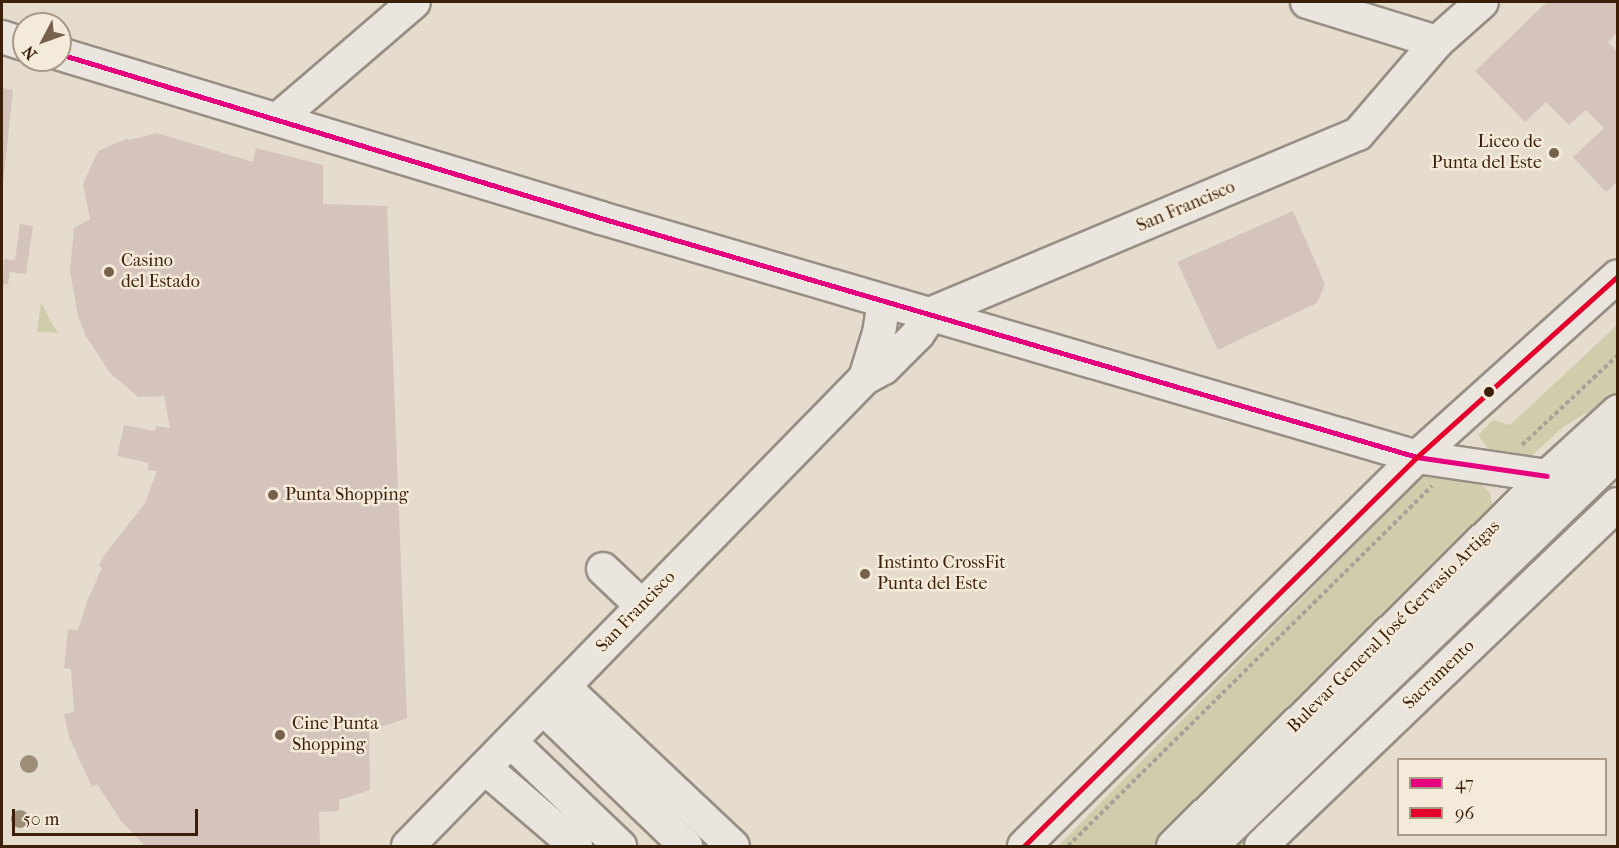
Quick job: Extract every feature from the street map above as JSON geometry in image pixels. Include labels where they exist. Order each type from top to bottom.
[{"type":"main road","name":"Bulevar General José Gervasio Artigas","points":[[1210,846],[1557,487],[1617,411]]},
{"type":"main road","name":"Bulevar General José Gervasio Artigas","points":[[1173,846],[1506,517],[1617,452]]},
{"type":"street","points":[[278,119],[414,2]]},
{"type":"street","points":[[1307,2],[1437,42]]},
{"type":"street","name":"San Francisco","points":[[408,846],[865,378],[884,368],[918,334],[932,313],[1358,134],[1437,42],[1482,2]]},
{"type":"street","points":[[72,58],[884,301],[932,313],[1417,457],[1485,467],[1557,487],[1615,510]]},
{"type":"street","points":[[1024,846],[1417,457],[1617,276]]},
{"type":"street","name":"San Francisco","points":[[865,378],[879,333],[884,301]]},
{"type":"street","points":[[1485,467],[1497,488],[1506,517]]},
{"type":"street","name":"Sacramento","points":[[1261,846],[1615,510]]},
{"type":"street","points":[[603,569],[642,606]]},
{"type":"street","points":[[554,698],[686,846]]},
{"type":"street","points":[[554,698],[733,846]]},
{"type":"street","points":[[511,742],[620,846]]},
{"type":"street","points":[[485,768],[572,845]]},
{"type":"path","points":[[1485,467],[1617,355]]},
{"type":"path","points":[[1068,846],[1439,479]]},
{"type":"shaded area","points":[[41,302],[53,325],[58,333],[37,332]]},
{"type":"shaded area","points":[[1617,325],[1618,394],[1563,427],[1526,461],[1494,457],[1478,435],[1493,420],[1510,425]]},
{"type":"shaded area","points":[[1441,473],[1479,482],[1490,493],[1492,504],[1485,518],[1152,846],[1058,846],[1422,477]]},
{"type":"shaded area","points":[[1534,567],[1249,846],[1232,846],[1485,598]]},
{"type":"building","points":[[1547,2],[1618,2],[1618,32],[1608,42],[1618,52],[1618,181],[1606,192],[1573,157],[1604,128],[1586,110],[1569,125],[1546,102],[1525,122],[1475,71]]},
{"type":"building","points":[[2,88],[13,90],[3,184],[2,184]]},
{"type":"building","name":"Punta Shopping","points":[[157,133],[253,162],[256,148],[323,165],[323,204],[387,206],[407,718],[369,731],[370,790],[339,800],[339,811],[319,812],[320,846],[145,846],[122,822],[97,784],[92,787],[69,737],[64,714],[74,712],[71,669],[64,668],[68,629],[78,630],[88,599],[102,568],[99,566],[103,557],[145,503],[157,471],[147,470],[149,463],[117,456],[124,425],[155,431],[156,426],[170,428],[164,396],[138,397],[110,373],[86,336],[78,316],[70,271],[74,228],[90,219],[83,184],[98,151],[128,138],[129,140]]},
{"type":"building","points":[[1293,211],[1325,284],[1317,303],[1218,350],[1177,262]]},
{"type":"building","points":[[20,224],[33,226],[26,274],[10,272],[8,284],[4,284],[2,294],[4,259],[15,260]]},
{"type":"transit line","name":"47","points":[[72,58],[601,218],[1417,457],[1547,476]]},
{"type":"transit line","name":"96","points":[[1024,846],[1417,457],[1618,276]]},
{"type":"place","name":"Liceo de Punta del Este","points":[[1554,153]]},
{"type":"place","name":"Casino del Estado","points":[[109,272]]},
{"type":"place","name":"Punta Shopping","points":[[273,495]]},
{"type":"place","name":"Instinto CrossFit Punta del Este","points":[[865,574]]},
{"type":"place","name":"Cine Punta Shopping","points":[[280,735]]}]
